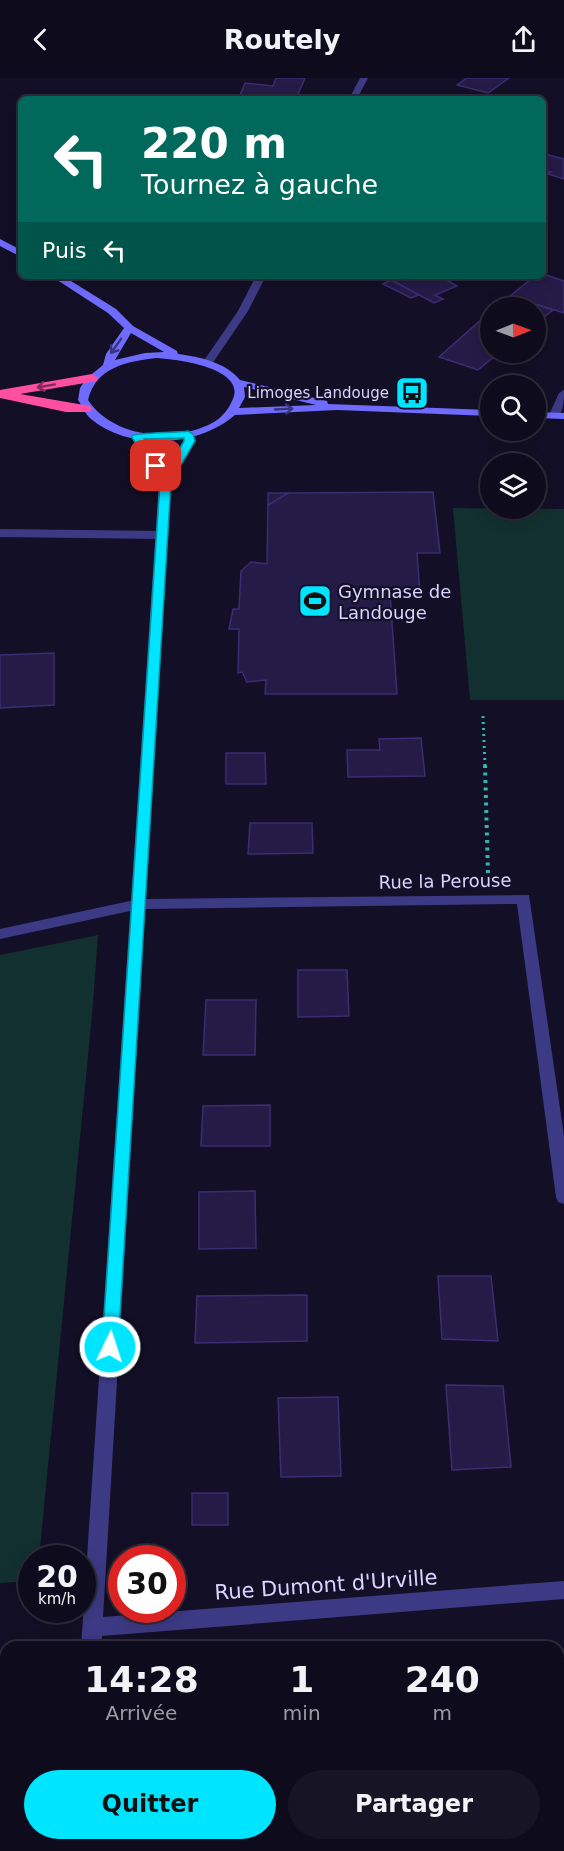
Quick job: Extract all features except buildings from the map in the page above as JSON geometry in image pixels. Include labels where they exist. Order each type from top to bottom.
[{"type":"highway","points":[[0,394],[92,378]]},
{"type":"highway","points":[[0,394],[66,408],[86,409]]},
{"type":"main road","points":[[0,242],[18,252]]},
{"type":"main road","points":[[61,279],[112,311],[129,328],[176,355]]},
{"type":"main road","points":[[108,366],[111,354],[129,328]]},
{"type":"main road","points":[[176,355],[208,362],[223,369],[235,382],[238,398],[232,412],[214,425],[188,434],[164,437],[121,433],[100,423],[86,409],[82,400],[83,392],[92,378],[108,366],[137,357],[176,355]]},
{"type":"main road","points":[[235,382],[337,407]]},
{"type":"main road","points":[[232,412],[337,407],[480,413]]},
{"type":"street","points":[[355,96],[364,78]]},
{"type":"street","points":[[208,362],[243,311],[259,279]]},
{"type":"street","points":[[559,415],[564,393]]},
{"type":"street","points":[[91,1637],[165,482],[190,441],[188,434]]},
{"type":"street","points":[[136,436],[165,482]]},
{"type":"street","points":[[0,533],[163,535]]},
{"type":"street","name":"Rue la Perouse","points":[[0,934],[139,904],[524,899],[564,1197]]},
{"type":"street","name":"Rue Dumont d'Urville","points":[[91,1637],[564,1590]]},
{"type":"path","points":[[483,716],[489,899]]},
{"type":"green space","points":[[453,508],[480,508],[480,519],[546,519],[546,509],[564,509],[564,700],[470,700]]},
{"type":"green space","points":[[98,935],[40,1545],[18,1545],[18,1582],[0,1583],[0,955]]},
{"type":"place","name":"Limoges Landouge","points":[[412,393]]},
{"type":"place","name":"Gymnase de Landouge","points":[[315,601]]},
{"type":"route","points":[[110,1347],[165,482],[190,441],[188,434],[164,437],[136,436],[156,466]]}]
